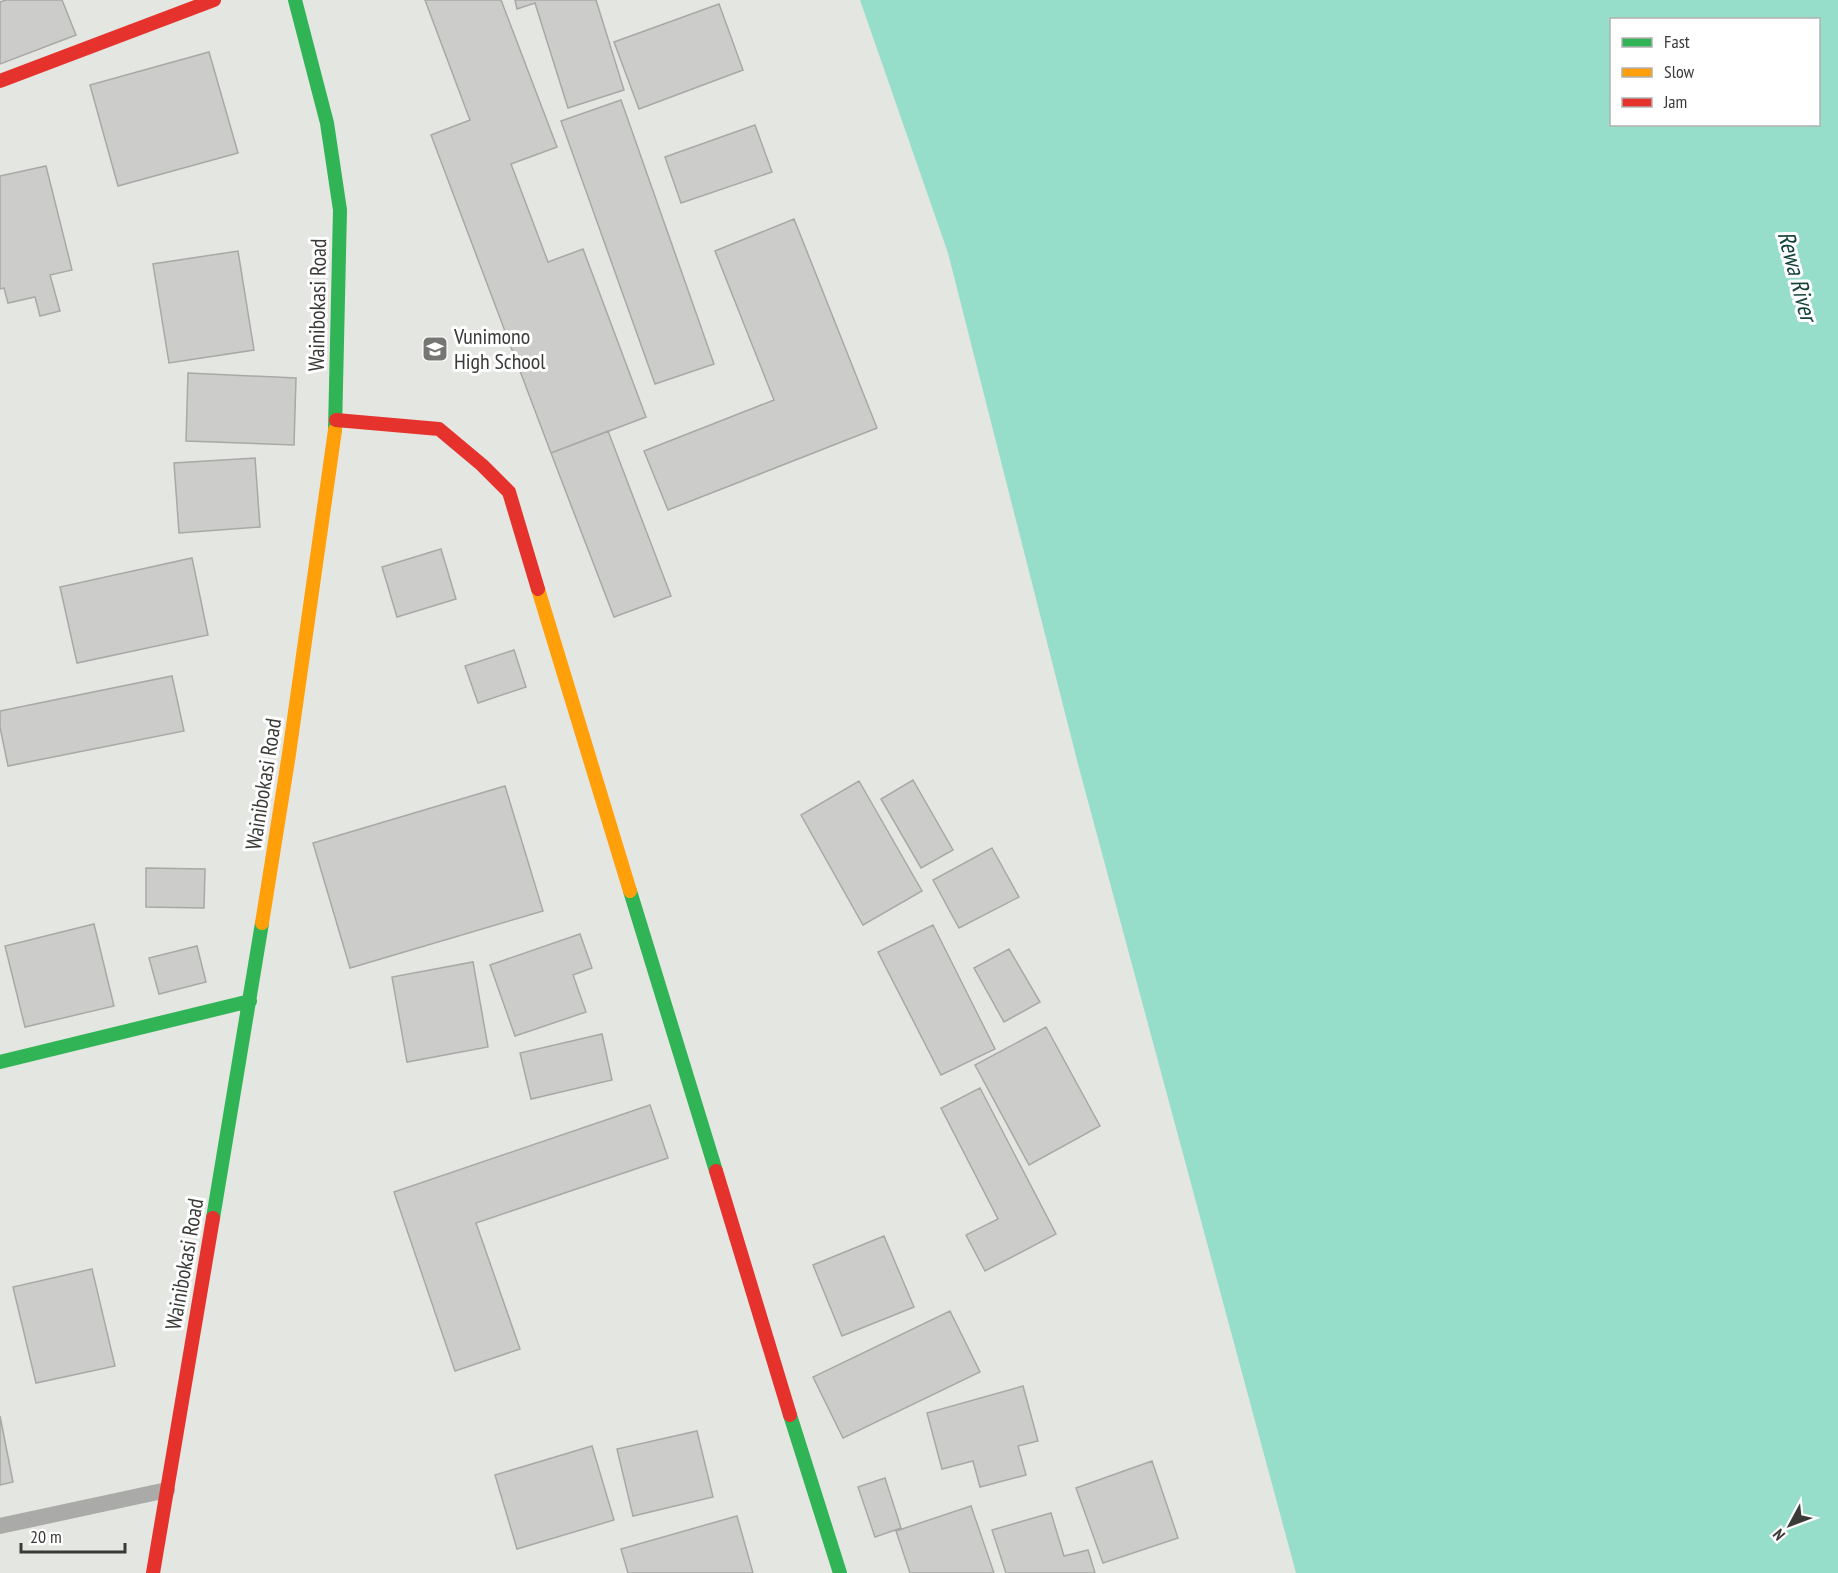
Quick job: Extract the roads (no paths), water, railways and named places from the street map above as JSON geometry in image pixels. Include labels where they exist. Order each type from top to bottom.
[{"type":"street","points":[[0,81],[214,0]]},
{"type":"street","name":"Wainibokasi Road","points":[[153,1573],[250,1001],[289,754],[336,420],[340,210],[327,123],[295,0]]},
{"type":"street","points":[[336,420],[439,429],[482,465],[509,492],[840,1573]]},
{"type":"street","points":[[0,1062],[250,1001]]},
{"type":"lane","points":[[0,1526],[167,1490]]},
{"type":"water","name":"Rewa River","points":[[860,0],[1838,0],[1838,1573],[1296,1573],[1079,768],[948,253]]},
{"type":"place","name":"Vunimono High School","points":[[435,349]]}]
